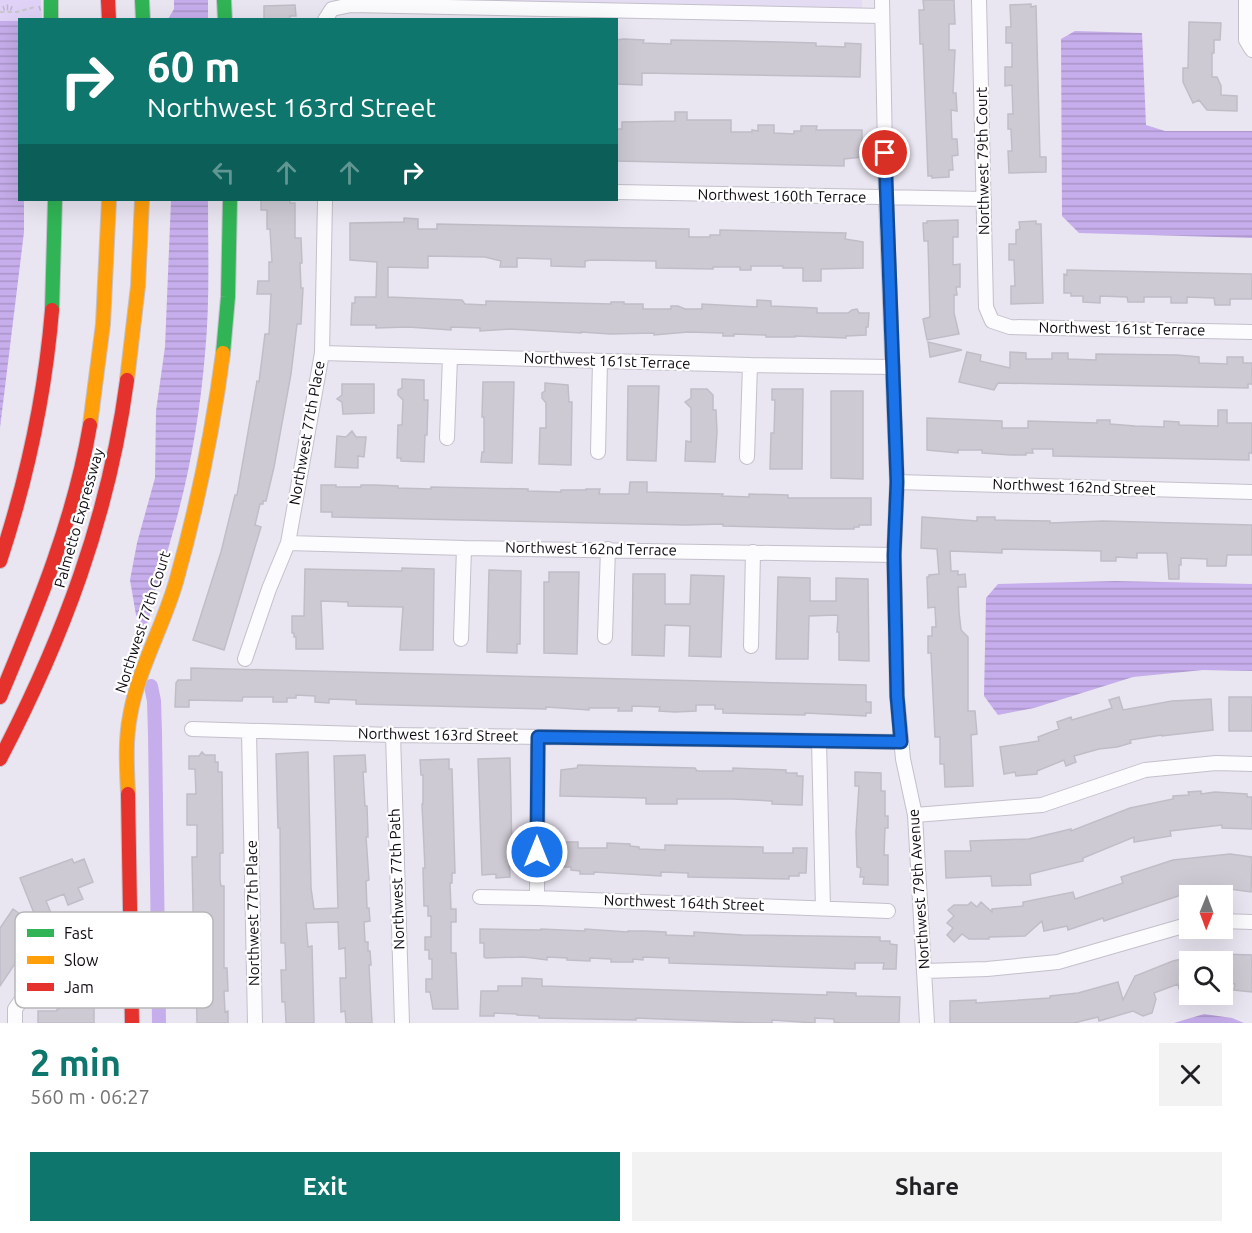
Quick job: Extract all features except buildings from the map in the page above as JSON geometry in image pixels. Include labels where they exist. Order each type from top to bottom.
[{"type":"main road","points":[[108,0],[109,18]]},
{"type":"main road","points":[[142,0],[143,17]]},
{"type":"main road","points":[[224,0],[225,18]]},
{"type":"main road","points":[[0,561],[22,485],[38,417],[47,363],[55,283],[55,201]]},
{"type":"main road","name":"Palmetto Expressway","points":[[0,697],[38,608],[62,537],[83,463],[95,400],[103,330],[109,201]]},
{"type":"main road","name":"Palmetto Expressway","points":[[0,759],[48,664],[67,616],[91,545],[113,466],[134,332],[142,245],[142,201]]},
{"type":"main road","name":"Northwest 77th Court","points":[[129,912],[127,752],[130,715],[176,585],[205,471],[224,356],[231,247],[230,201]]},
{"type":"main road","name":"Northwest 77th Court","points":[[132,1008],[132,1023]]},
{"type":"street","name":"Northwest 79th Avenue","points":[[882,0],[886,198],[897,482],[894,555],[897,696],[901,742],[915,815],[927,1023]]},
{"type":"street","name":"Northwest 79th Court","points":[[979,0],[986,307],[992,321]]},
{"type":"street","points":[[1246,0],[1246,40],[1252,50]]},
{"type":"street","points":[[326,18],[333,9],[351,5],[882,16]]},
{"type":"street","name":"Northwest 160th Terrace","points":[[618,192],[984,199]]},
{"type":"street","name":"Northwest 77th Place","points":[[245,659],[269,589],[288,543],[322,353],[325,201]]},
{"type":"street","name":"Northwest 161st Terrace","points":[[992,321],[1010,327],[1252,332]]},
{"type":"street","name":"Northwest 161st Terrace","points":[[322,353],[893,367]]},
{"type":"street","points":[[447,438],[450,357]]},
{"type":"street","points":[[598,452],[600,361]]},
{"type":"street","points":[[747,457],[750,365]]},
{"type":"street","name":"Northwest 162nd Street","points":[[897,482],[1252,492]]},
{"type":"street","name":"Northwest 162nd Terrace","points":[[288,543],[894,555]]},
{"type":"street","points":[[461,639],[465,548]]},
{"type":"street","points":[[605,637],[608,549]]},
{"type":"street","points":[[751,646],[753,552]]},
{"type":"street","name":"Northwest 163rd Street","points":[[192,729],[393,735],[901,742]]},
{"type":"street","name":"Northwest 77th Place","points":[[249,732],[255,1023]]},
{"type":"street","name":"Northwest 77th Path","points":[[393,735],[402,1023]]},
{"type":"street","points":[[537,898],[538,737]]},
{"type":"street","points":[[819,741],[823,908]]},
{"type":"street","points":[[915,815],[1042,805],[1145,770],[1216,763],[1252,764]]},
{"type":"street","name":"Northwest 164th Street","points":[[480,897],[888,911]]},
{"type":"street","points":[[1233,921],[1252,922]]},
{"type":"street","points":[[925,971],[987,969],[1058,962],[1179,927]]},
{"type":"street","points":[[15,1023],[16,1008]]},
{"type":"path","points":[[0,12],[51,9]]},
{"type":"shaded area","points":[[174,0],[208,0],[208,18],[169,18],[174,9]]},
{"type":"shaded area","points":[[470,0],[862,0],[862,9]]},
{"type":"shaded area","points":[[0,21],[18,21],[18,201],[24,201],[24,232],[0,428]]},
{"type":"shaded area","points":[[1075,31],[1142,33],[1146,125],[1165,131],[1252,131],[1252,238],[1079,233],[1062,216],[1061,39]]},
{"type":"shaded area","points":[[171,201],[208,201],[207,335],[194,442],[180,507],[150,607],[150,617],[144,629],[136,615],[130,580],[137,543],[155,478],[156,411],[165,347]]},
{"type":"shaded area","points":[[1115,581],[1252,584],[1252,671],[1203,670],[1133,677],[1034,708],[998,715],[984,696],[986,598],[998,584]]},
{"type":"shaded area","points":[[1204,1014],[1232,1018],[1244,1023],[1174,1023]]},
{"type":"green space","points":[[0,0],[41,0],[42,18],[18,18],[18,26],[0,27]]},
{"type":"waterway","points":[[151,686],[155,733],[157,912]]},
{"type":"waterway","points":[[159,1008],[159,1023]]},
{"type":"traffic: fast","points":[[51,0],[51,18]]},
{"type":"traffic: fast","points":[[142,0],[143,18]]},
{"type":"traffic: fast","points":[[224,0],[225,18]]},
{"type":"traffic: fast","points":[[52,310],[55,201]]},
{"type":"traffic: fast","points":[[223,353],[228,297],[230,201]]},
{"type":"traffic: slow","points":[[90,425],[103,324],[109,201]]},
{"type":"traffic: slow","points":[[127,380],[138,286],[142,201]]},
{"type":"traffic: slow","points":[[128,794],[127,736],[130,716],[139,682],[171,599],[184,554],[209,440],[223,353]]},
{"type":"traffic: jam","points":[[108,0],[109,18]]},
{"type":"traffic: jam","points":[[0,561],[19,499],[34,437],[45,374],[52,310]]},
{"type":"traffic: jam","points":[[0,759],[44,668],[96,528],[119,430],[127,380]]},
{"type":"traffic: jam","points":[[0,697],[53,564],[74,495],[90,425]]},
{"type":"traffic: jam","points":[[128,794],[130,912]]},
{"type":"traffic: jam","points":[[132,1008],[132,1023]]},
{"type":"route","points":[[537,852],[538,737],[901,742],[897,696],[894,555],[897,482],[885,153]]}]
